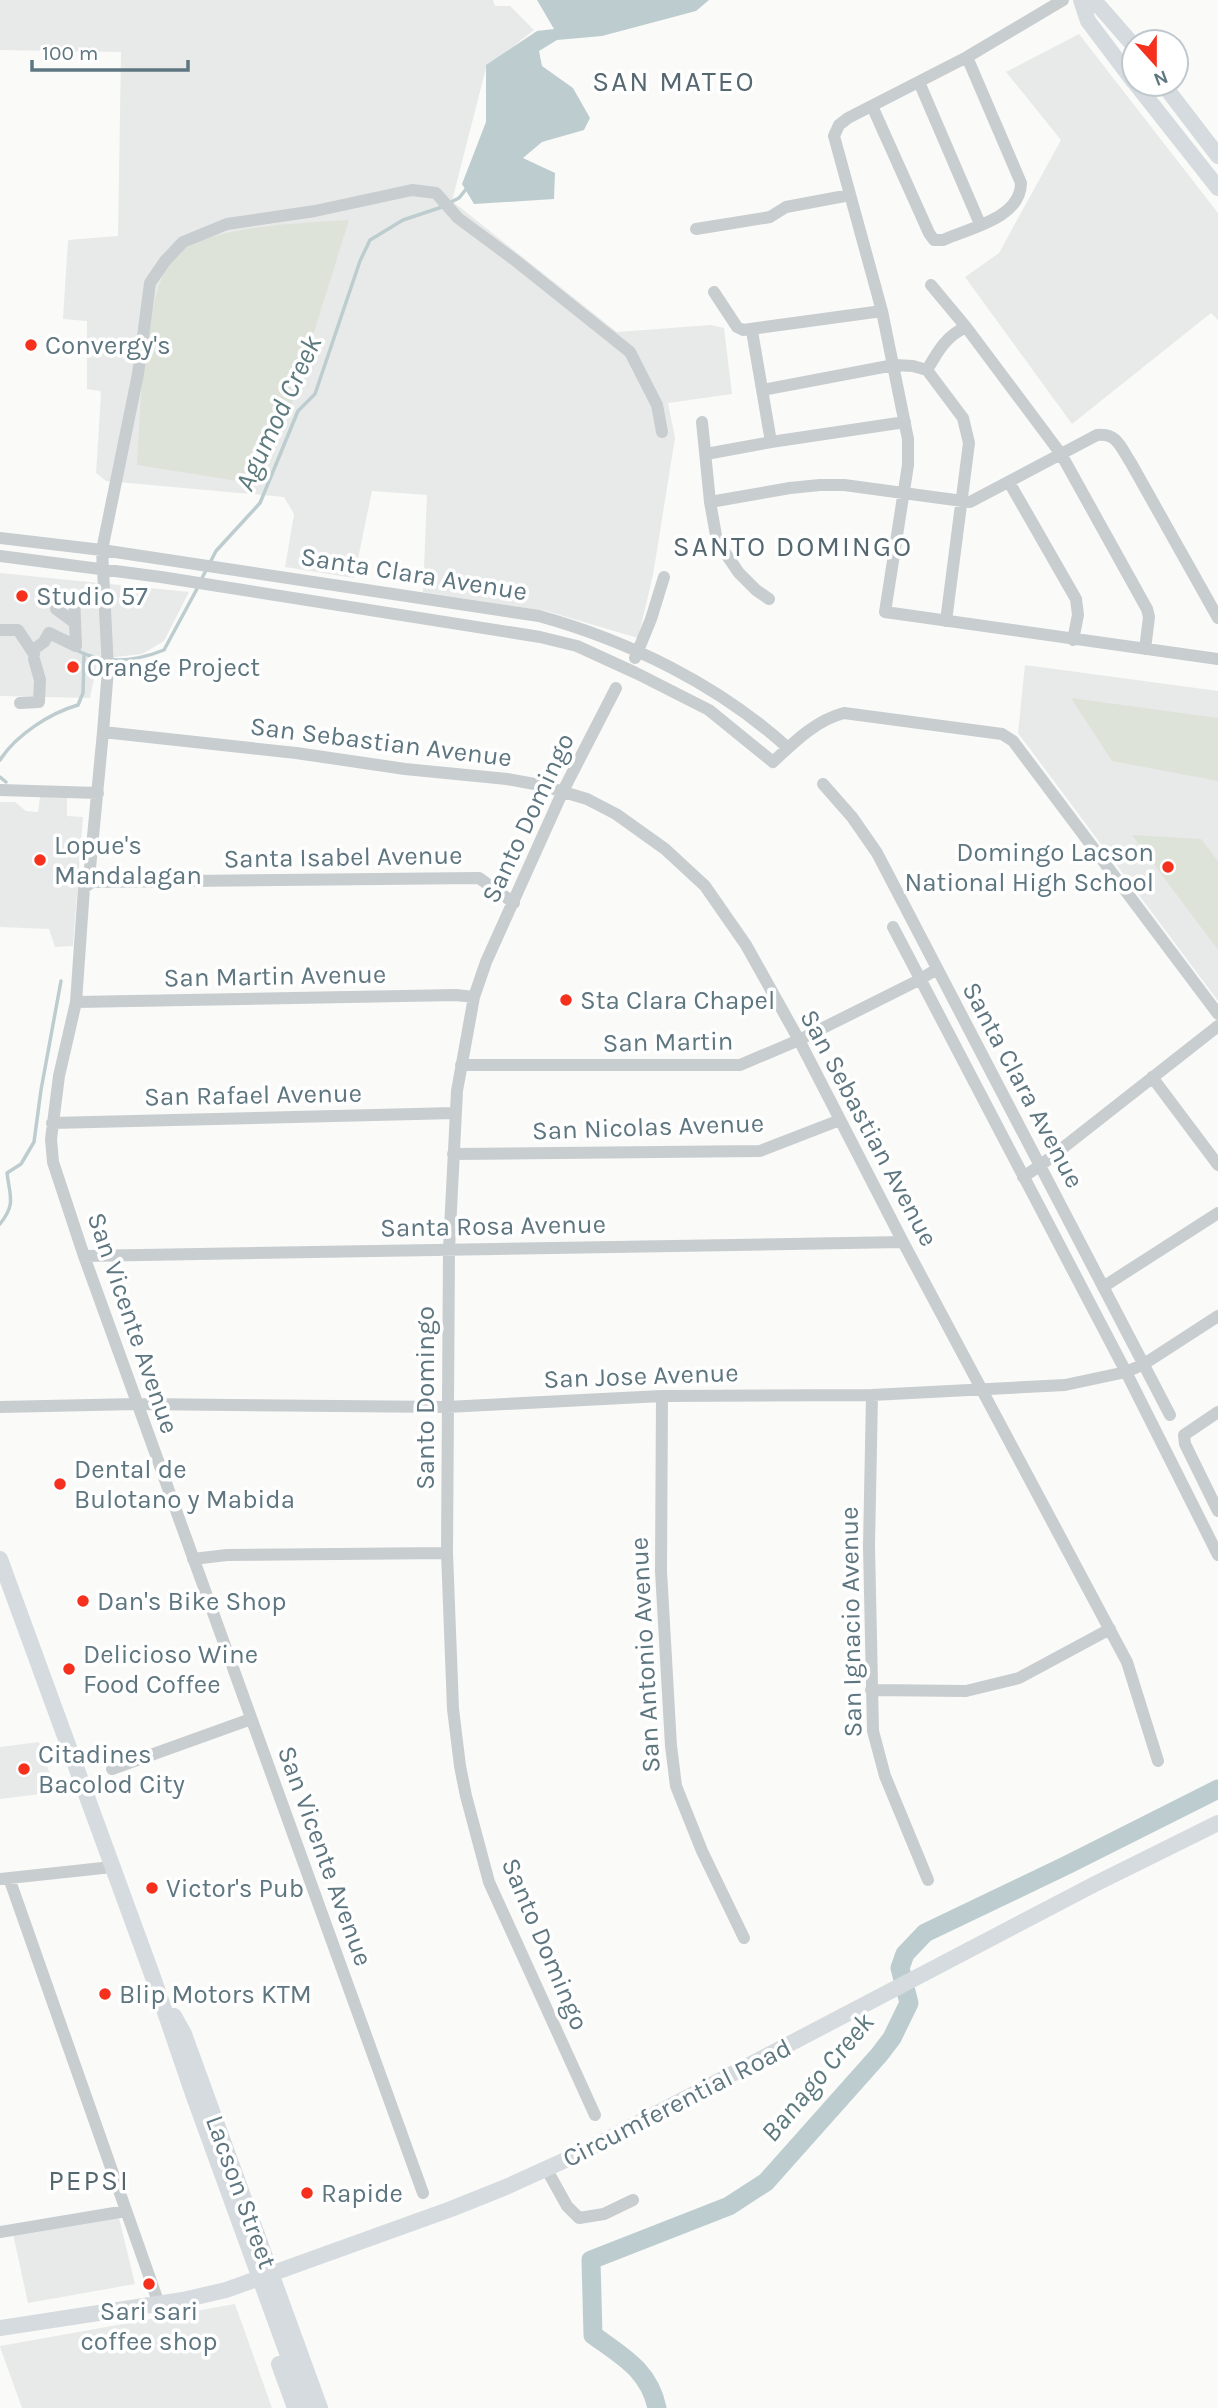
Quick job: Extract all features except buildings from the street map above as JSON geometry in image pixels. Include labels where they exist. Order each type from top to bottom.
[{"type":"main road","points":[[1083,0],[1100,7],[1120,30]]},
{"type":"main road","points":[[1083,0],[1088,21],[1120,63]]},
{"type":"main road","points":[[1147,98],[1218,188]]},
{"type":"main road","points":[[1174,98],[1218,156]]},
{"type":"main road","name":"Lacson Street","points":[[0,1559],[307,2408]]},
{"type":"main road","name":"Circumferential Road","points":[[0,2329],[204,2296],[451,2209],[547,2169],[1218,1822]]},
{"type":"main road","name":"Lacson Street","points":[[154,1980],[184,2034],[320,2408]]},
{"type":"main road","name":"Lacson Street","points":[[154,1980],[163,2041],[295,2408]]},
{"type":"street","points":[[1063,0],[967,57],[843,121],[834,136],[882,311],[909,452],[885,612],[1218,659],[1218,654]]},
{"type":"street","points":[[872,106],[931,236],[938,241],[943,240],[1008,212],[1018,198],[1021,183],[967,57]]},
{"type":"street","points":[[919,82],[981,224]]},
{"type":"street","points":[[90,868],[108,669],[102,550],[138,374],[147,294],[150,283],[183,242],[227,224],[315,211],[412,190],[436,193],[455,214],[630,352],[657,405],[662,432]]},
{"type":"street","points":[[696,229],[770,217],[786,207],[850,195]]},
{"type":"street","points":[[931,285],[967,327],[1061,454],[1147,609],[1149,625],[1145,649]]},
{"type":"street","points":[[714,292],[737,327],[751,331],[882,311]]},
{"type":"street","points":[[927,370],[945,341],[954,332],[967,327]]},
{"type":"street","points":[[751,331],[771,442]]},
{"type":"street","points":[[762,390],[894,365],[903,364],[927,370],[966,426],[969,443],[946,621]]},
{"type":"street","points":[[702,422],[717,541],[729,561],[755,590],[769,599]]},
{"type":"street","points":[[706,454],[905,422]]},
{"type":"street","points":[[710,502],[820,485],[844,485],[962,502],[976,500],[1097,435],[1107,433],[1115,439],[1218,618]]},
{"type":"street","points":[[1009,482],[1076,599],[1078,615],[1073,640]]},
{"type":"street","name":"Santa Clara Avenue","points":[[0,538],[102,550],[539,616],[582,628],[719,694],[788,748],[773,762],[709,710],[577,646],[540,637],[103,569],[0,556]]},
{"type":"street","points":[[628,669],[638,653],[664,577]]},
{"type":"street","points":[[34,654],[49,633],[76,646],[74,596],[64,596]]},
{"type":"street","points":[[0,630],[18,630],[34,654],[40,680],[39,702],[20,704]]},
{"type":"street","name":"Santo Domingo","points":[[595,2115],[489,1882],[460,1766],[453,1709],[447,1553],[449,1249],[455,1112],[474,997],[486,962],[563,791],[616,688]]},
{"type":"street","points":[[788,748],[822,722],[844,713],[995,732],[1008,736],[1218,1014]]},
{"type":"street","name":"San Sebastian Avenue","points":[[103,732],[296,753],[540,785],[587,799],[635,827],[665,849],[705,886],[746,945],[799,1041],[1110,1629],[1135,1681],[1158,1761]]},
{"type":"street","name":"Santa Clara Avenue","points":[[823,784],[852,817],[877,853],[1170,1415]]},
{"type":"street","points":[[0,790],[98,793]]},
{"type":"street","name":"Santa Isabel Avenue","points":[[84,888],[92,882],[479,878],[514,903]]},
{"type":"street","name":"San Vicente Avenue","points":[[84,888],[76,1002],[59,1076],[52,1123],[53,1162],[137,1404],[423,2193]]},
{"type":"street","name":"Santa Clara Avenue","points":[[893,927],[1126,1372],[1218,1555]]},
{"type":"street","name":"San Martin","points":[[461,1065],[740,1065],[799,1041],[937,969]]},
{"type":"street","name":"San Martin Avenue","points":[[76,1002],[456,995],[474,997]]},
{"type":"street","points":[[1023,1177],[1218,1026]]},
{"type":"street","points":[[1152,1077],[1218,1165]]},
{"type":"street","name":"San Rafael Avenue","points":[[52,1123],[455,1112]]},
{"type":"street","name":"San Nicolas Avenue","points":[[453,1154],[760,1151],[840,1120]]},
{"type":"street","points":[[1103,1287],[1218,1213]]},
{"type":"street","name":"Santa Rosa Avenue","points":[[84,1256],[903,1242]]},
{"type":"street","name":"San Jose Avenue","points":[[0,1407],[137,1404],[447,1407],[662,1396],[872,1395],[1065,1385],[1126,1372],[1144,1364],[1218,1316]]},
{"type":"street","name":"San Ignacio Avenue","points":[[872,1395],[869,1546],[873,1731],[885,1776],[928,1880]]},
{"type":"street","name":"San Antonio Avenue","points":[[662,1396],[661,1571],[671,1746],[676,1786],[702,1851],[744,1938]]},
{"type":"street","points":[[1217,1509],[1185,1444],[1184,1435],[1218,1412]]},
{"type":"street","points":[[193,1559],[227,1555],[447,1553]]},
{"type":"street","points":[[871,1690],[966,1691],[979,1688],[1018,1678],[1110,1629]]},
{"type":"street","points":[[112,1769],[251,1719]]},
{"type":"street","points":[[112,1867],[5,1879],[159,2304]]},
{"type":"street","points":[[547,2169],[567,2206],[579,2218],[604,2214],[633,2200]]},
{"type":"street","points":[[0,2232],[126,2211]]},
{"type":"shaded area","points":[[0,0],[493,0],[495,6],[510,6],[534,30],[486,68],[452,201],[617,332],[711,325],[724,328],[732,394],[668,403],[675,438],[653,575],[638,638],[546,611],[423,592],[427,495],[372,491],[354,578],[285,567],[294,514],[284,497],[106,481],[96,473],[101,394],[100,391],[87,389],[87,321],[63,319],[68,240],[118,236],[121,52],[0,50]]},
{"type":"shaded area","points":[[537,0],[709,0],[696,11],[602,36],[557,40],[539,51],[542,66],[573,88],[590,118],[584,130],[542,142],[523,158],[555,173],[554,199],[474,204],[462,184],[486,122],[486,65],[537,31],[554,29]]},
{"type":"shaded area","points":[[1079,34],[1120,87],[1120,98],[1129,98],[1218,213],[1218,320],[1211,313],[1072,424],[965,277],[999,253],[1061,140],[1006,72]]},
{"type":"shaded area","points":[[349,220],[291,406],[270,416],[244,482],[137,465],[146,349],[158,288],[168,265],[182,250],[218,235],[262,227]]},
{"type":"shaded area","points":[[0,573],[189,592],[164,641],[142,654],[98,659],[90,698],[0,696]]},
{"type":"shaded area","name":"Domingo Lacson National High School","points":[[1025,665],[1218,691],[1218,1001],[1018,733]]},
{"type":"shaded area","points":[[1071,698],[1218,718],[1218,781],[1112,761]]},
{"type":"shaded area","name":"Lopue's Mandalagan","points":[[40,797],[67,798],[67,816],[83,817],[73,946],[55,947],[49,929],[0,927],[0,802],[15,802],[26,811],[38,812]]},
{"type":"shaded area","points":[[1132,835],[1201,839],[1218,861],[1218,950]]},
{"type":"shaded area","name":"Citadines Bacolod City","points":[[39,1742],[56,1792],[0,1799],[0,1747]]},
{"type":"shaded area","points":[[119,2218],[135,2284],[28,2303],[13,2234]]},
{"type":"shaded area","points":[[235,2304],[272,2408],[22,2408],[0,2347],[0,2346]]},
{"type":"waterway","name":"Agumod Creek","points":[[449,203],[459,198],[467,188]]},
{"type":"waterway","name":"Agumod Creek","points":[[201,580],[216,551],[260,503],[298,411],[315,394],[360,261],[370,240],[403,220],[442,207]]},
{"type":"waterway","name":"Agumod Creek","points":[[76,650],[109,660],[131,659],[164,650],[198,587]]},
{"type":"waterway","name":"Agumod Creek","points":[[0,760],[15,742],[34,726],[56,713],[78,705],[83,693],[84,655]]},
{"type":"waterway","name":"Agumod Creek","points":[[0,777],[6,782]]},
{"type":"waterway","name":"Agumod Creek","points":[[0,1224],[10,1205],[7,1173],[21,1164],[34,1142],[61,981]]},
{"type":"waterway","name":"Banago Creek","points":[[657,2408],[641,2374],[624,2357],[593,2335],[591,2260],[729,2206],[766,2182],[892,2038],[909,2003],[900,1968],[905,1954],[925,1933],[1218,1789]]},
{"type":"place","name":"Convergy's","points":[[31,345]]},
{"type":"place","name":"Studio 57","points":[[22,596]]},
{"type":"place","name":"Orange Project","points":[[73,667]]},
{"type":"place","name":"Lopue's Mandalagan","points":[[40,860]]},
{"type":"place","name":"Domingo Lacson National High School","points":[[1168,867]]},
{"type":"place","name":"Sta Clara Chapel","points":[[566,1000]]},
{"type":"place","name":"Dental de Bulotano y Mabida","points":[[60,1484]]},
{"type":"place","name":"Dan's Bike Shop","points":[[83,1601]]},
{"type":"place","name":"Delicioso Wine Food Coffee","points":[[69,1669]]},
{"type":"place","name":"Citadines Bacolod City","points":[[24,1769]]},
{"type":"place","name":"Victor's Pub","points":[[152,1888]]},
{"type":"place","name":"Blip Motors KTM","points":[[105,1994]]},
{"type":"place","name":"Rapide","points":[[307,2193]]},
{"type":"place","name":"Sari sari coffee shop","points":[[149,2284]]},
{"type":"district","name":"SAN MATEO","points":[[674,81]]},
{"type":"district","name":"SANTO DOMINGO","points":[[793,546]]},
{"type":"district","name":"PEPSI","points":[[89,2180]]}]
